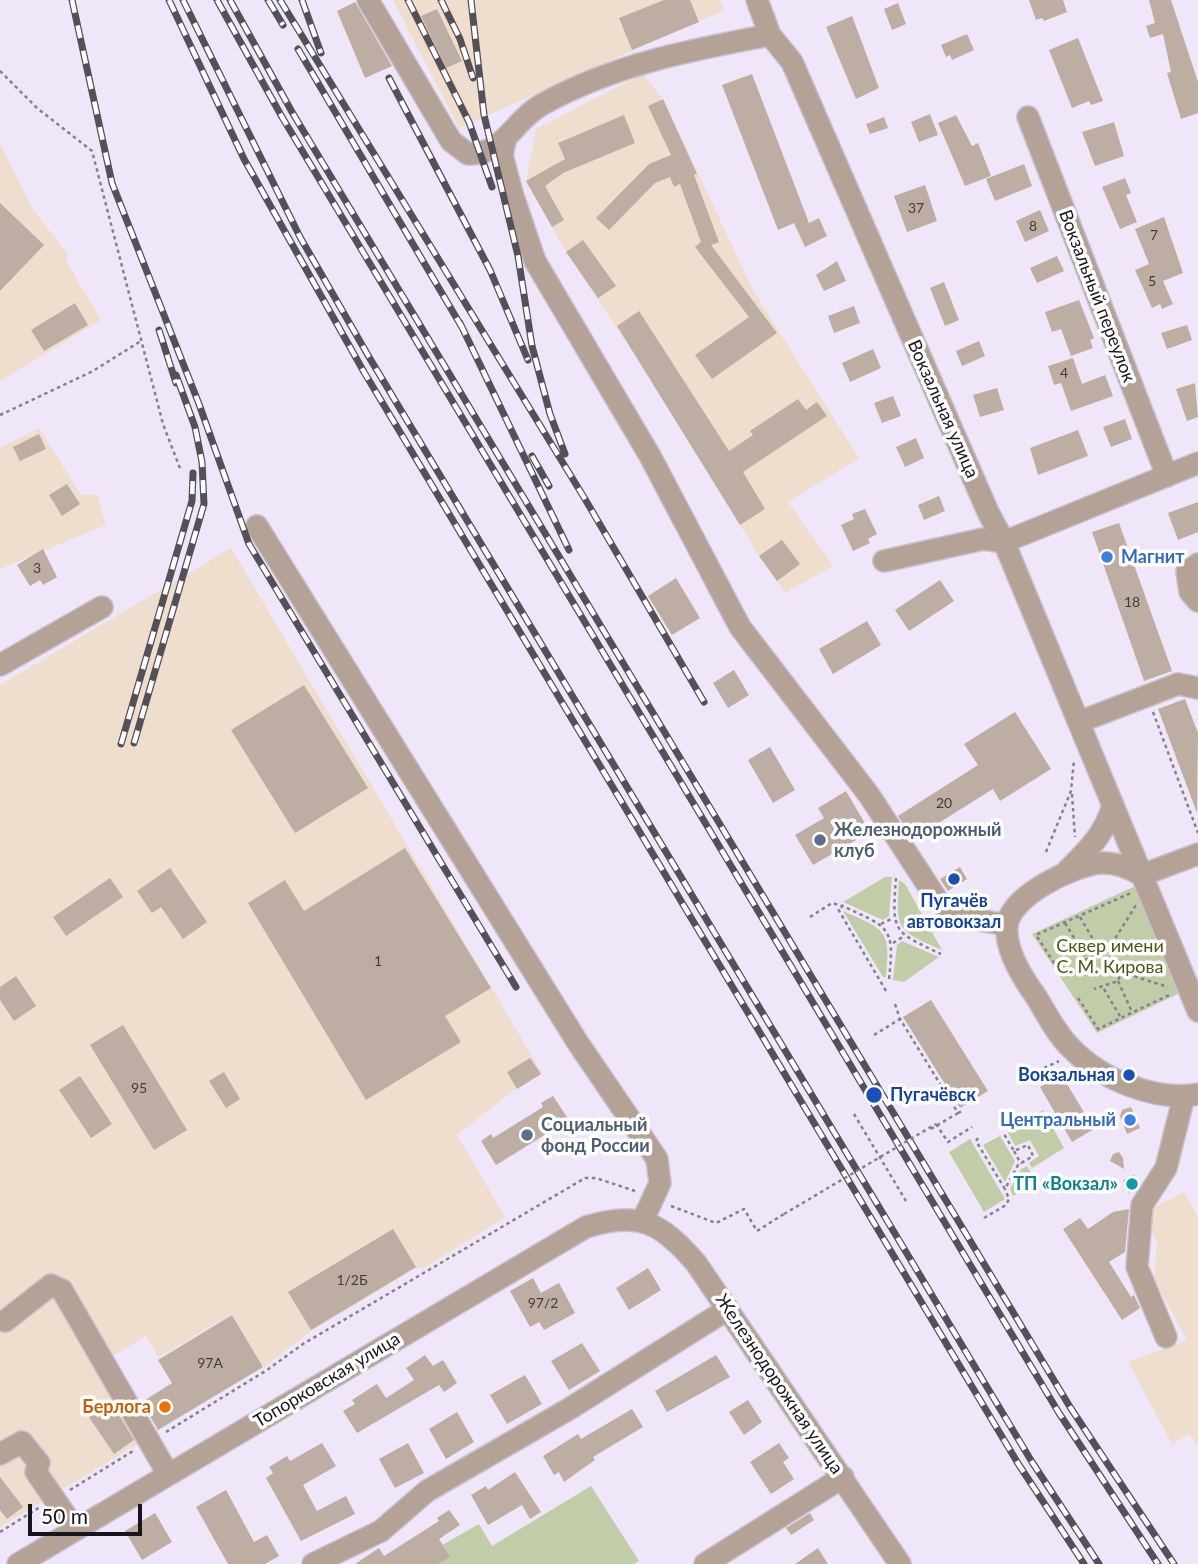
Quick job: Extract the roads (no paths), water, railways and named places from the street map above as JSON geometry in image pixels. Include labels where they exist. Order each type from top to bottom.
[{"type":"street","points":[[368,0],[451,141],[468,154],[481,155],[505,141],[525,116],[541,105],[627,66],[688,50],[770,35]]},
{"type":"street","name":"Вокзальная улица","points":[[757,0],[770,35],[792,62],[988,513],[1004,542],[1142,875],[1190,970],[1198,1011]]},
{"type":"street","name":"Вокзальный переулок","points":[[1028,117],[1167,476]]},
{"type":"street","points":[[505,141],[502,155],[535,261],[650,456],[740,627],[869,795],[937,901],[957,916],[1007,926]]},
{"type":"street","points":[[884,561],[983,539],[1004,542],[1198,463]]},
{"type":"street","points":[[257,526],[578,1043],[657,1159],[660,1183],[643,1220]]},
{"type":"street","points":[[1198,564],[1187,572],[1186,580],[1198,601]]},
{"type":"street","points":[[0,664],[102,607]]},
{"type":"street","points":[[1082,731],[1147,696],[1178,684],[1198,688]]},
{"type":"street","points":[[1109,797],[1107,826],[1100,836],[1066,872],[1031,894],[1014,910],[1007,926],[1015,959],[1027,983],[1070,1048],[1103,1073],[1147,1091],[1191,1095],[1166,1168],[1142,1205],[1137,1267],[1166,1337]]},
{"type":"street","points":[[1066,872],[1101,863],[1124,866],[1142,875],[1198,854]]},
{"type":"street","name":"Топорковская улица","points":[[18,1564],[586,1227],[609,1220],[643,1220]]},
{"type":"street","name":"Железнодорожная улица","points":[[643,1220],[661,1229],[679,1243],[728,1309],[900,1564]]},
{"type":"street","points":[[5,1321],[51,1285],[62,1290],[168,1474]]},
{"type":"street","points":[[313,1564],[381,1531],[427,1491],[569,1409],[728,1309]]},
{"type":"street","points":[[0,1454],[22,1443],[39,1463],[36,1472],[75,1529]]},
{"type":"street","points":[[705,1564],[843,1477]]},
{"type":"railway","points":[[72,0],[112,183],[199,404],[249,544],[516,987]]},
{"type":"railway","points":[[169,0],[244,159],[364,372],[1019,1465],[1084,1564]]},
{"type":"railway","points":[[183,0],[300,237],[369,357],[1032,1462],[1099,1564]]},
{"type":"railway","points":[[217,0],[282,117],[1059,1413],[1158,1564]]},
{"type":"railway","points":[[230,0],[292,112],[1070,1407],[1174,1564]]},
{"type":"railway","points":[[268,0],[283,25]]},
{"type":"railway","points":[[280,0],[585,499],[704,702]]},
{"type":"railway","points":[[302,0],[321,53]]},
{"type":"railway","points":[[408,0],[469,122],[492,187]]},
{"type":"railway","points":[[441,0],[460,39],[473,78]]},
{"type":"railway","points":[[471,0],[484,115],[518,256],[532,346],[550,414],[565,454]]},
{"type":"railway","points":[[298,49],[463,329]]},
{"type":"railway","points":[[389,78],[490,270],[528,360]]},
{"type":"railway","points":[[460,323],[569,550]]},
{"type":"railway","points":[[159,330],[176,383]]},
{"type":"railway","points":[[134,743],[204,504],[202,462],[195,427],[176,375]]},
{"type":"railway","points":[[532,456],[549,486]]},
{"type":"railway","points":[[121,744],[192,501],[193,473]]},
{"type":"place","name":"Магнит","points":[[1107,557]]},
{"type":"place","name":"Железнодорожный клуб","points":[[820,840]]},
{"type":"place","name":"Пугачёв автовокзал","points":[[954,879]]},
{"type":"place","name":"Вокзальная","points":[[1129,1075]]},
{"type":"place","name":"Пугачёвск","points":[[874,1095]]},
{"type":"place","name":"Центральный","points":[[1130,1120]]},
{"type":"place","name":"Социальный фонд России","points":[[527,1135]]},
{"type":"place","name":"ТП «Вокзал»","points":[[1132,1184]]},
{"type":"place","name":"Берлога","points":[[165,1407]]},
{"type":"park label","name":"Сквер имени С. М. Кирова","points":[[1110,956]]}]
